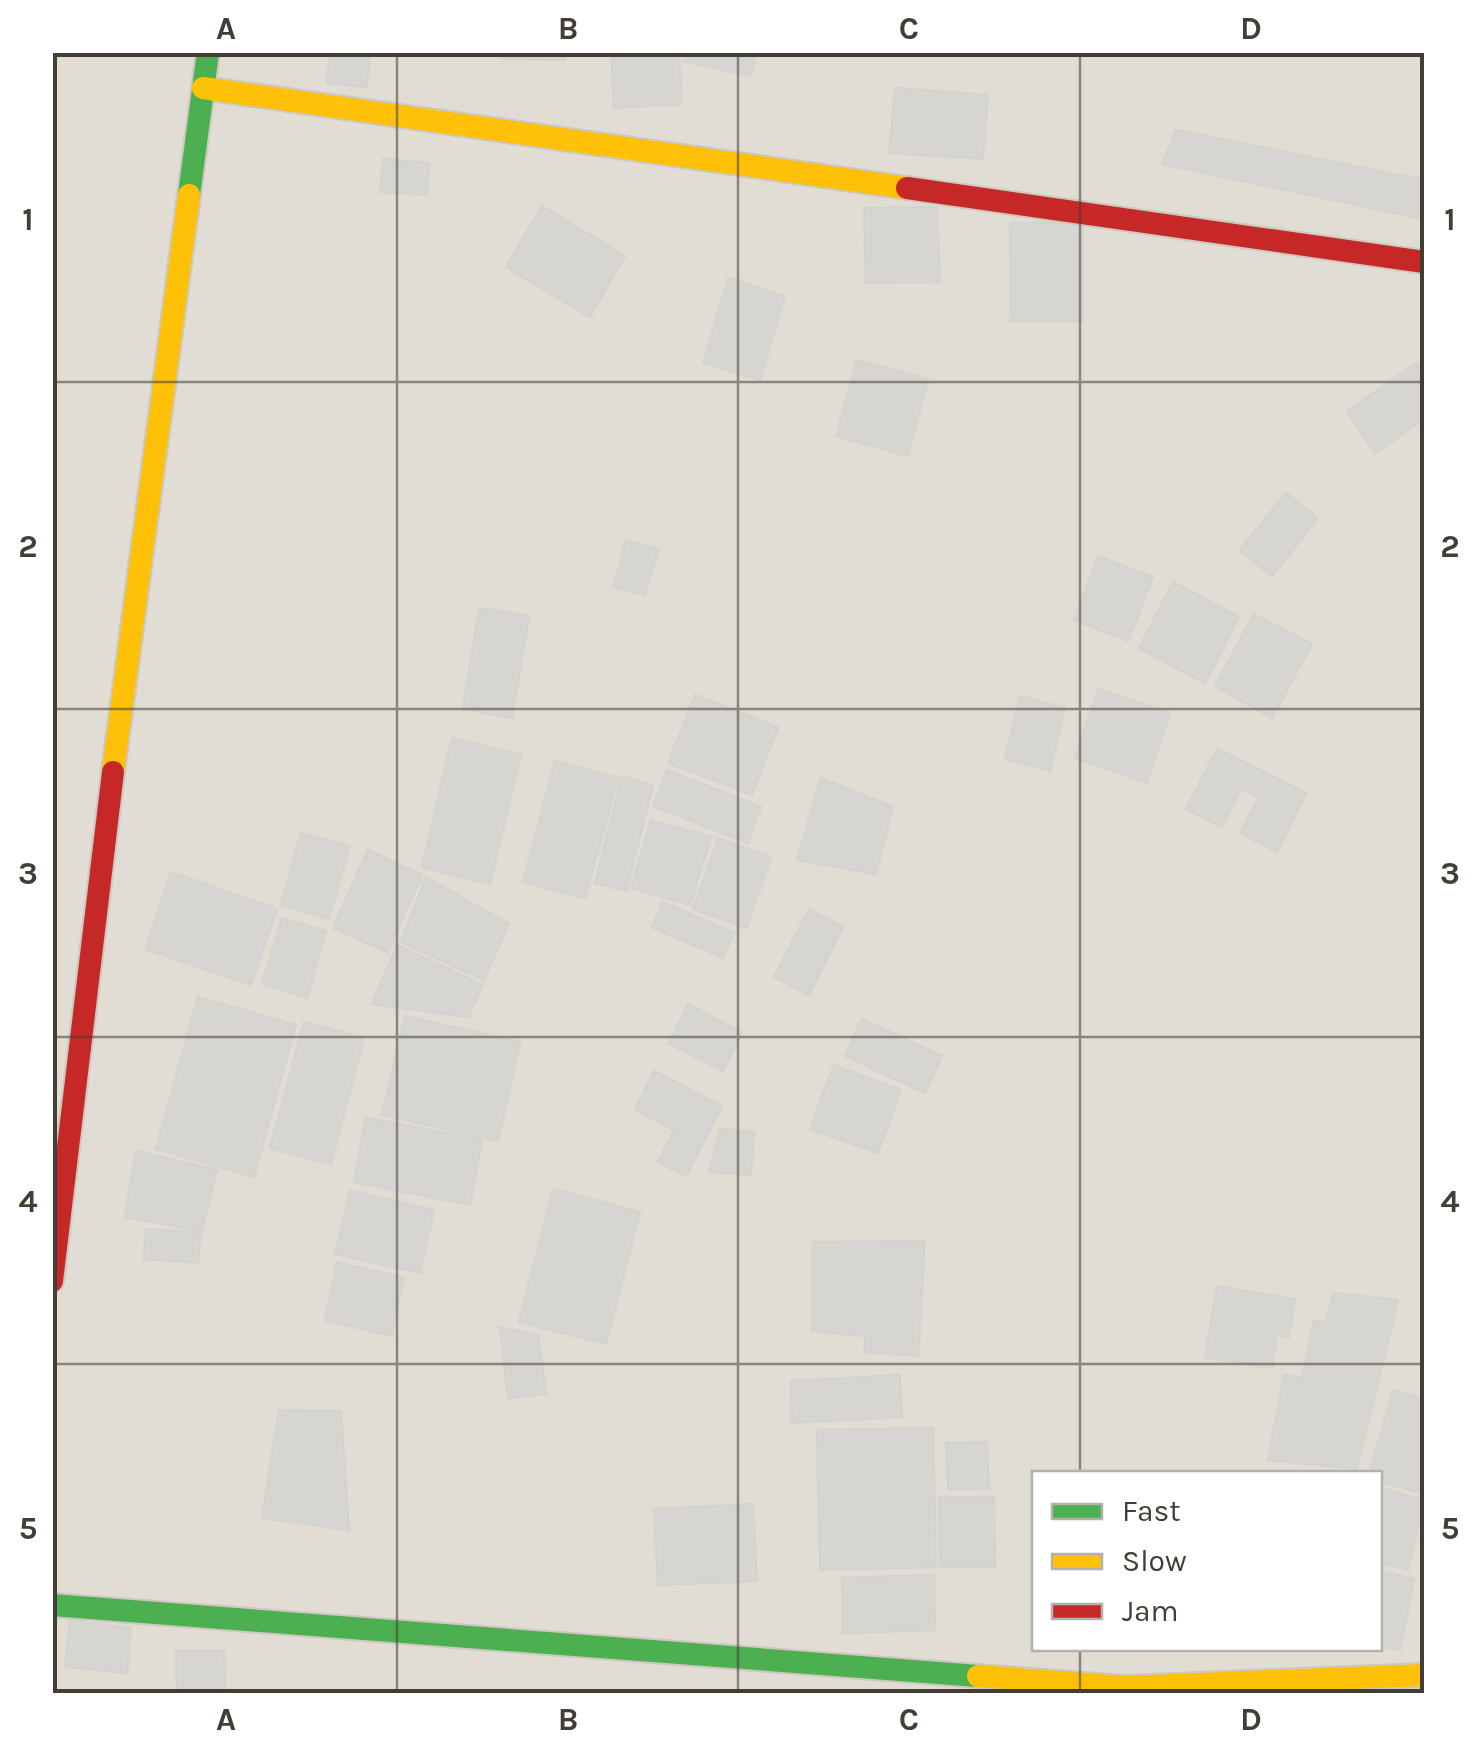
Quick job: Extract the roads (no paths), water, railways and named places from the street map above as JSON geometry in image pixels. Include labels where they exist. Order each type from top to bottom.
[{"type":"street","points":[[52,1281],[94,920],[208,52]]},
{"type":"street","points":[[203,88],[1424,262]]},
{"type":"street","points":[[52,1605],[1124,1690],[1424,1674]]}]
